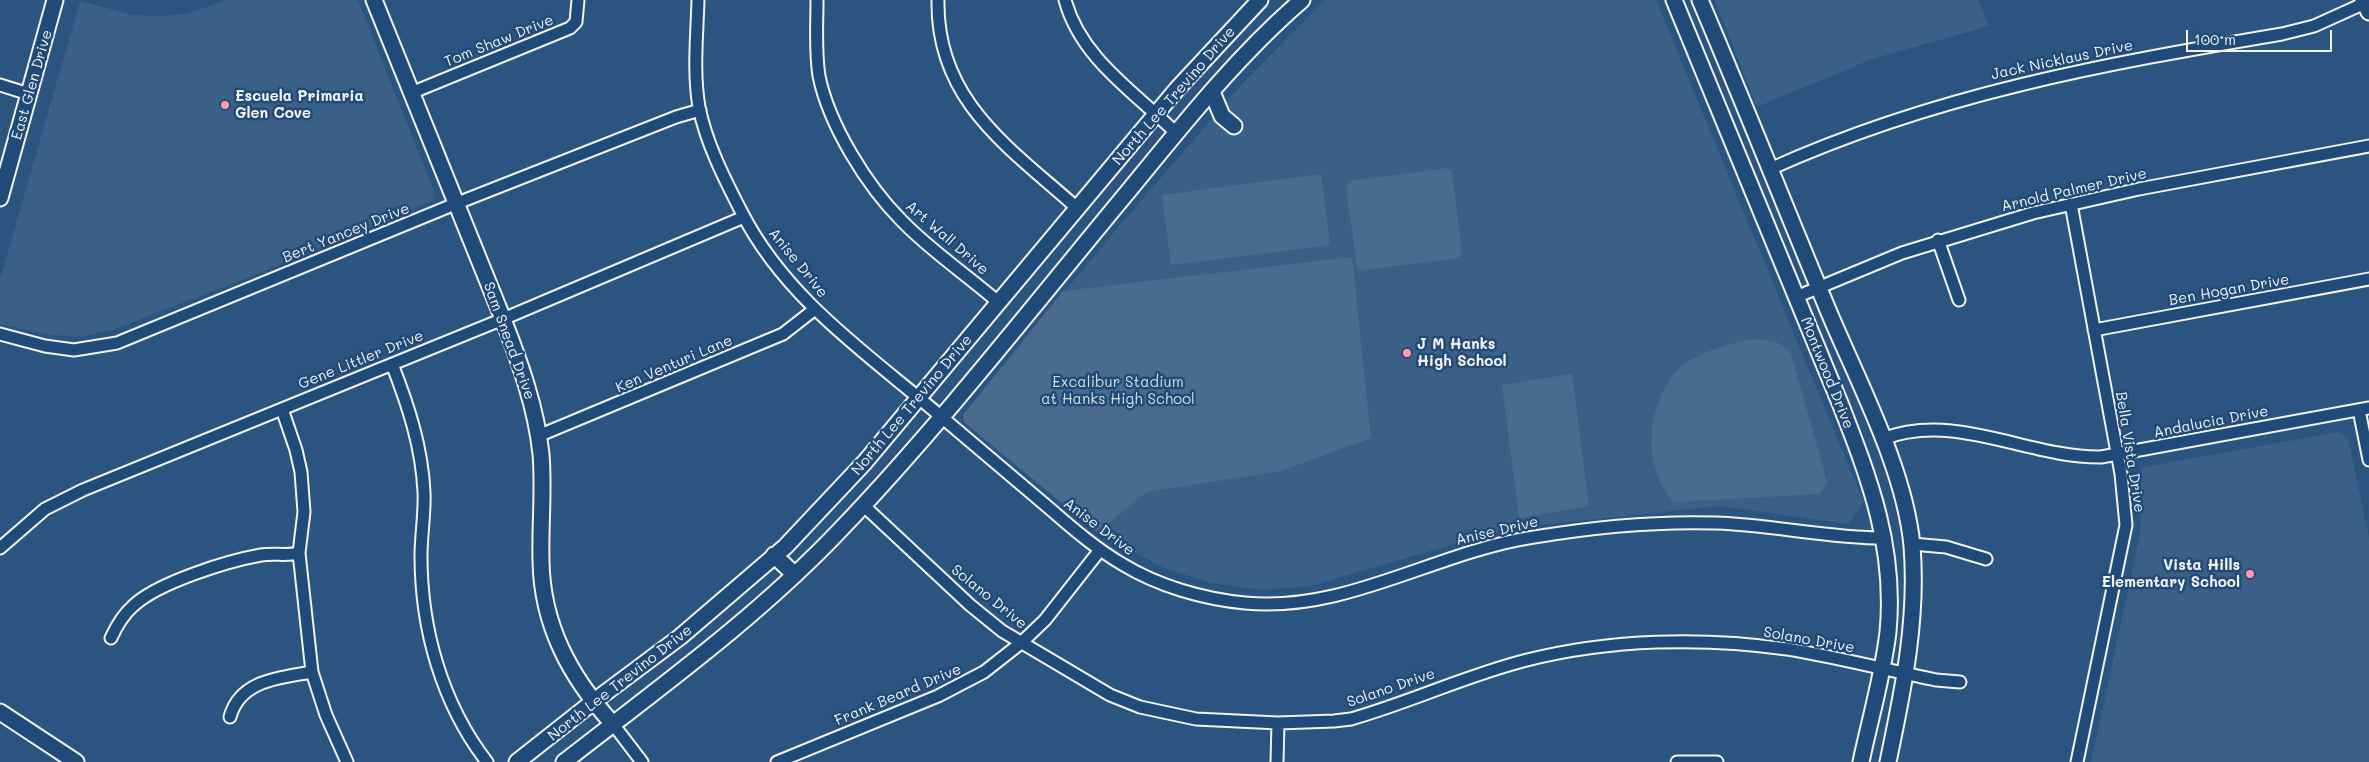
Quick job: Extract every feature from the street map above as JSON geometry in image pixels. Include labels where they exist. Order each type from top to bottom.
[{"type":"main road","name":"East Glen Drive","points":[[0,198],[55,0]]},
{"type":"main road","name":"Sam Snead Drive","points":[[374,0],[503,319],[521,366],[534,410],[543,503],[542,589],[547,616],[564,658],[593,702],[613,724]]},
{"type":"main road","name":"North Lee Trevino Drive","points":[[564,762],[702,654],[795,575],[863,505],[941,417],[1212,92],[1259,39],[1302,0]]},
{"type":"main road","name":"Montwood Drive","points":[[1674,0],[1866,470],[1884,538],[1889,583],[1889,607],[1881,668],[1861,762]]},
{"type":"main road","name":"Montwood Drive","points":[[1700,0],[1882,439],[1907,516],[1912,544],[1913,618],[1906,674],[1888,762]]},
{"type":"main road","name":"North Lee Trevino Drive","points":[[517,762],[680,637],[785,547],[840,490],[1253,2]]},
{"type":"main road","points":[[1697,53],[1719,44]]},
{"type":"main road","points":[[1212,92],[1222,116],[1234,126]]},
{"type":"main road","points":[[774,556],[795,575]]},
{"type":"main road","points":[[0,712],[76,762]]},
{"type":"street","name":"Tom Shaw Drive","points":[[410,93],[570,28],[576,22],[578,0]]},
{"type":"street","name":"Anise Drive","points":[[698,0],[697,84],[700,110],[720,166],[744,217],[768,254],[815,308],[859,351],[919,398],[1100,550],[1125,566],[1188,592],[1242,603],[1273,605],[1318,600],[1346,594],[1435,562],[1485,547],[1528,537],[1593,528],[1625,525],[1716,523],[1841,536],[1884,538]]},
{"type":"street","name":"Art Wall Drive","points":[[817,0],[816,39],[820,78],[831,111],[861,169],[902,221],[998,302]]},
{"type":"street","points":[[938,0],[938,20],[945,60],[966,100],[992,133],[1077,208]]},
{"type":"street","points":[[1065,0],[1075,29],[1102,66],[1177,134]]},
{"type":"street","name":"Jack Nicklaus Drive","points":[[1770,169],[1847,136],[1976,94],[2051,76],[2282,34],[2314,26],[2366,5]]},
{"type":"street","points":[[0,85],[29,94]]},
{"type":"street","name":"Bert Yancey Drive","points":[[0,334],[45,346],[74,350],[118,343],[455,204],[648,127],[700,110]]},
{"type":"street","name":"Arnold Palmer Drive","points":[[1796,297],[1938,240],[2070,204],[2369,146]]},
{"type":"street","name":"Bella Vista Drive","points":[[2070,204],[2125,503],[2125,540],[2077,762]]},
{"type":"street","name":"Gene Littler Drive","points":[[0,548],[18,531],[60,500],[503,319],[744,217]]},
{"type":"street","points":[[1938,240],[1958,300]]},
{"type":"street","name":"Ben Hogan Drive","points":[[2094,330],[2369,279]]},
{"type":"street","name":"Ken Venturi Lane","points":[[538,436],[783,334],[815,308]]},
{"type":"street","points":[[392,364],[412,418],[419,450],[424,491],[422,582],[435,658],[448,695],[487,762]]},
{"type":"street","points":[[282,409],[296,450],[300,472],[304,512],[299,553],[312,672],[326,715],[348,762]]},
{"type":"street","points":[[2364,409],[2369,460]]},
{"type":"street","name":"Andalucia Drive","points":[[1882,439],[1899,432],[1929,428],[1968,434],[2072,456],[2102,457],[2364,409]]},
{"type":"street","name":"Solano Drive","points":[[863,505],[970,605],[1002,631],[1110,695],[1140,707],[1196,719],[1278,723],[1351,719],[1458,680],[1528,659],[1616,645],[1688,641],[1746,645],[1818,654],[1906,674],[1960,682]]},
{"type":"street","points":[[1912,544],[1946,547],[1986,559]]},
{"type":"street","name":"Frank Beard Drive","points":[[777,762],[965,684],[998,663],[1045,620],[1100,550]]},
{"type":"street","points":[[111,638],[132,607],[163,588],[193,575],[241,559],[262,555],[299,553]]},
{"type":"street","points":[[230,717],[235,701],[245,690],[291,676],[312,672]]},
{"type":"street","points":[[1277,762],[1278,723]]},
{"type":"street","name":"Sam Snead Drive","points":[[613,724],[642,762]]},
{"type":"street","points":[[1677,762],[1717,762]]},
{"type":"shaded area","name":"Escuela Primaria Glen Cove","points":[[226,0],[358,0],[435,194],[433,201],[247,278],[112,330],[80,337],[52,335],[0,324],[0,280],[80,1],[133,15],[161,16],[187,14]]},
{"type":"shaded area","name":"J M Hanks High School","points":[[1325,0],[1656,0],[1864,503],[1848,524],[1720,506],[1528,526],[1492,533],[1310,586],[1262,590],[1211,583],[1164,568],[1097,532],[964,422],[963,415],[1109,238],[1240,86]]},
{"type":"shaded area","points":[[1715,0],[1978,0],[1989,26],[1872,59],[1757,107]]},
{"type":"shaded area","name":"Vista Hills Elementary School","points":[[2339,432],[2348,438],[2369,538],[2369,762],[2091,762],[2140,534],[2141,512],[2135,477],[2144,467]]},
{"type":"green space","points":[[1447,168],[1452,172],[1462,253],[1458,258],[1362,270],[1357,267],[1346,187],[1350,181]]},
{"type":"green space","points":[[1321,174],[1330,245],[1171,265],[1162,195]]},
{"type":"green space","name":"Excalibur Stadium at Hanks High School","points":[[1352,257],[1371,438],[1281,471],[1147,492],[1097,532],[964,422],[963,415],[1063,291]]},
{"type":"green space","points":[[1754,339],[1776,342],[1790,350],[1827,482],[1820,494],[1672,502],[1657,475],[1653,461],[1652,433],[1654,418],[1663,391],[1680,368],[1695,358],[1726,346]]},
{"type":"green space","points":[[1572,374],[1589,506],[1519,518],[1502,385]]},
{"type":"place","name":"Escuela Primaria Glen Cove","points":[[225,105]]},
{"type":"place","name":"J M Hanks High School","points":[[1407,353]]},
{"type":"place","name":"Vista Hills Elementary School","points":[[2250,574]]}]
